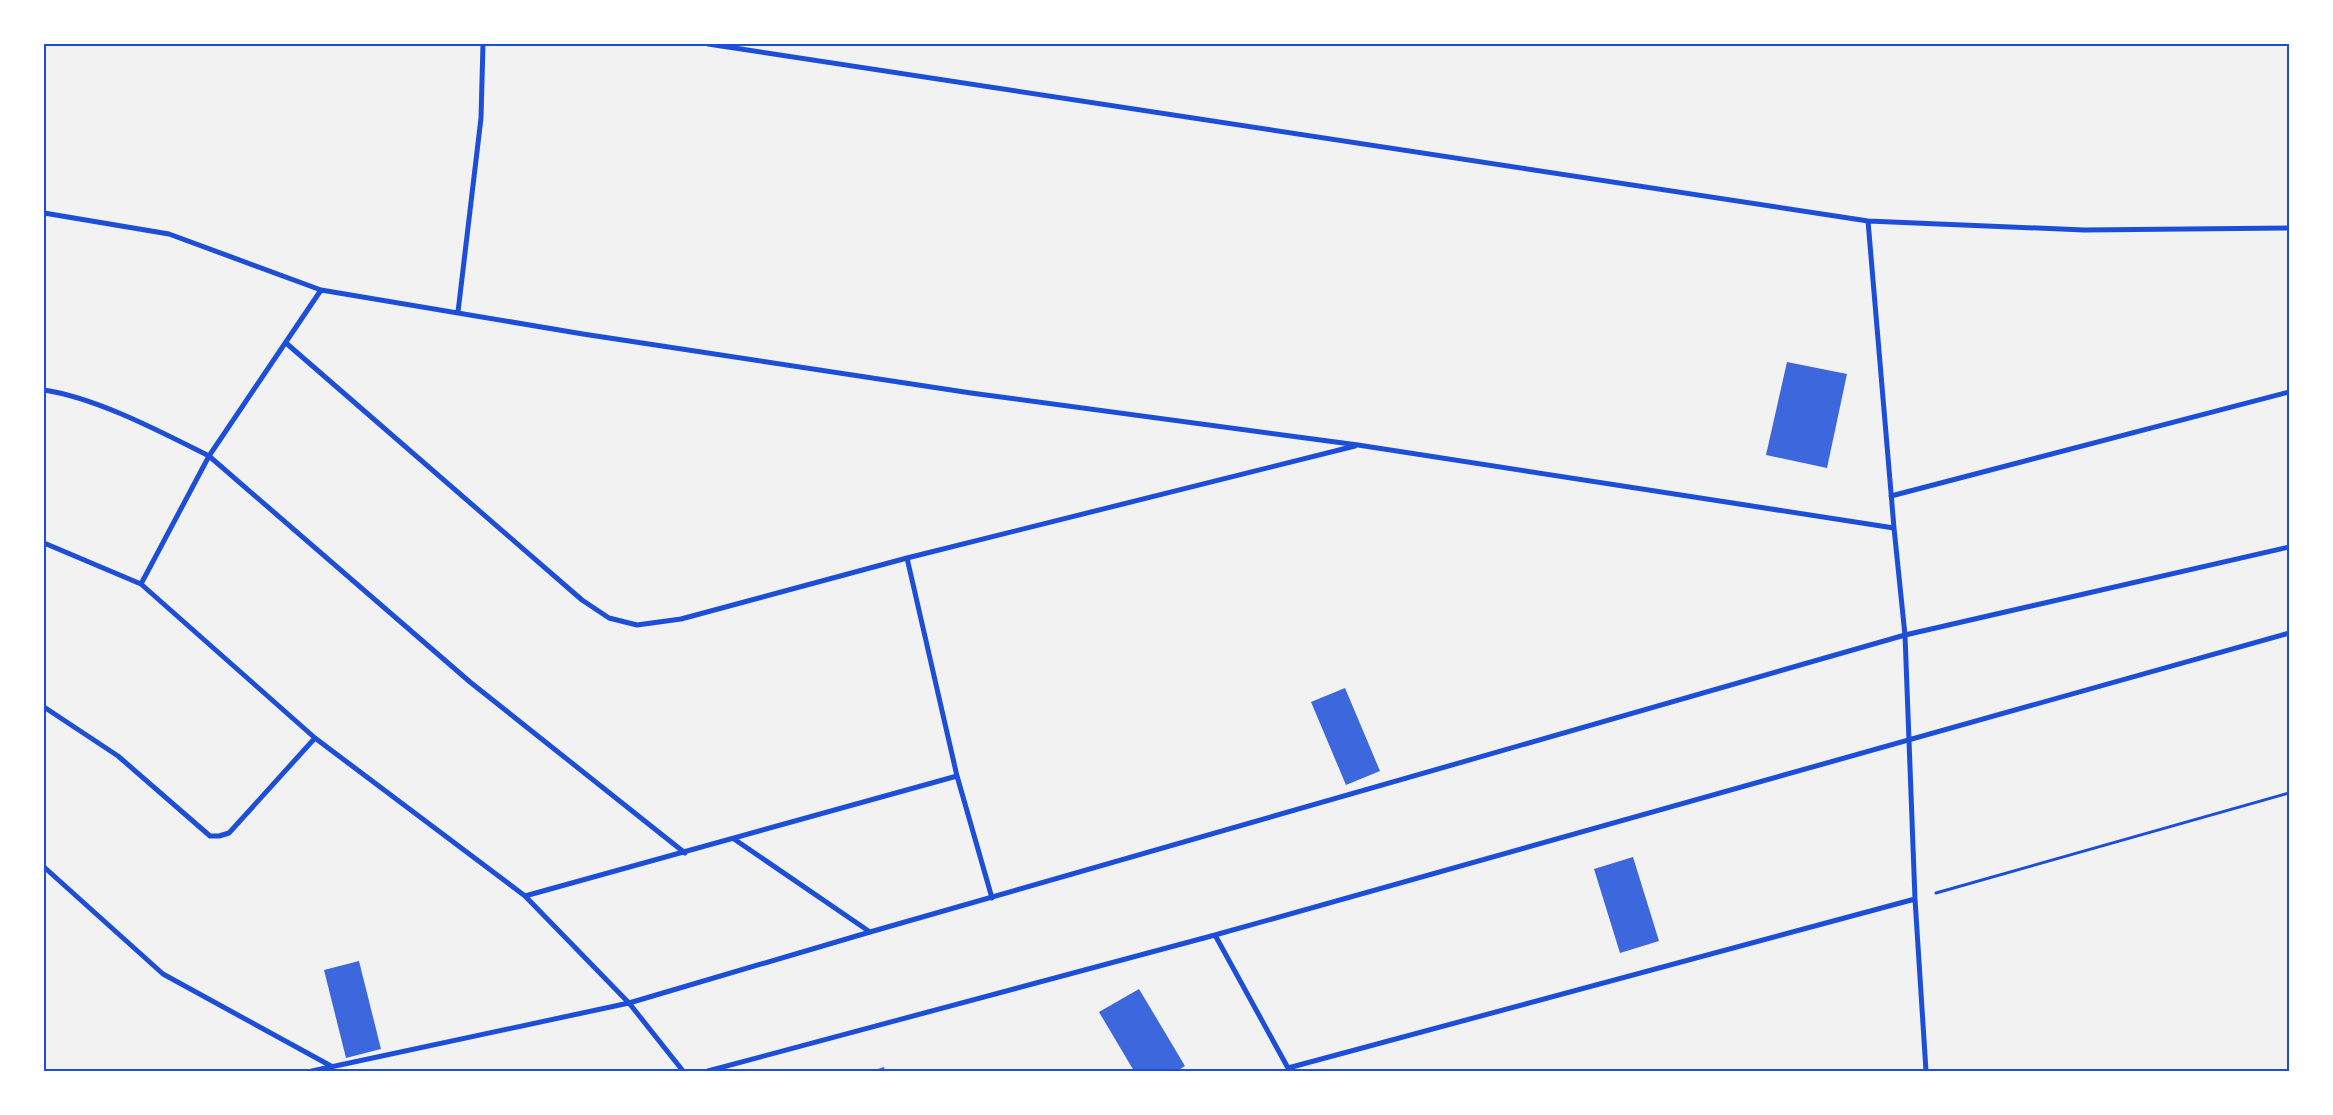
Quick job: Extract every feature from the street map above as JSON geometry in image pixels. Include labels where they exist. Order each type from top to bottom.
[{"type":"street","points":[[458,312],[481,118],[483,44]]},
{"type":"street","points":[[708,44],[1868,221],[2084,230],[2289,228]]},
{"type":"street","points":[[44,213],[169,234],[321,290],[583,334],[971,393],[1358,445],[1894,528]]},
{"type":"street","points":[[1868,221],[1891,496],[1905,636],[1915,899],[1926,1071]]},
{"type":"street","points":[[141,584],[209,456],[321,290]]},
{"type":"street","points":[[286,343],[582,600],[609,618],[638,625],[681,619],[907,558],[1358,445]]},
{"type":"street","points":[[44,390],[65,393],[158,430],[209,456],[470,682],[685,854]]},
{"type":"street","points":[[1891,496],[2289,392]]},
{"type":"street","points":[[44,542],[141,584],[315,738],[525,896],[629,1004],[683,1071]]},
{"type":"street","points":[[312,1071],[629,1004],[870,932],[1905,636],[2289,547]]},
{"type":"street","points":[[907,558],[958,776],[992,898]]},
{"type":"street","points":[[708,1071],[1215,935],[1909,742],[2289,633]]},
{"type":"street","points":[[44,707],[118,756],[210,836],[229,833],[315,738]]},
{"type":"street","points":[[525,896],[685,854],[958,776]]},
{"type":"street","points":[[734,839],[870,932]]},
{"type":"street","points":[[44,867],[163,974],[331,1066]]},
{"type":"street","points":[[1215,935],[1289,1069],[1915,899]]},
{"type":"path","points":[[1915,899],[2289,793]]},
{"type":"building","points":[[1787,362],[1847,374],[1827,468],[1766,455]]},
{"type":"building","points":[[1345,688],[1380,771],[1346,785],[1311,702]]},
{"type":"building","points":[[1633,857],[1659,941],[1620,953],[1594,869]]},
{"type":"building","points":[[359,961],[381,1049],[346,1058],[324,970]]},
{"type":"building","points":[[1139,989],[1185,1066],[1177,1071],[1134,1071],[1099,1012]]},
{"type":"building","points":[[884,1067],[885,1071],[871,1071]]}]
